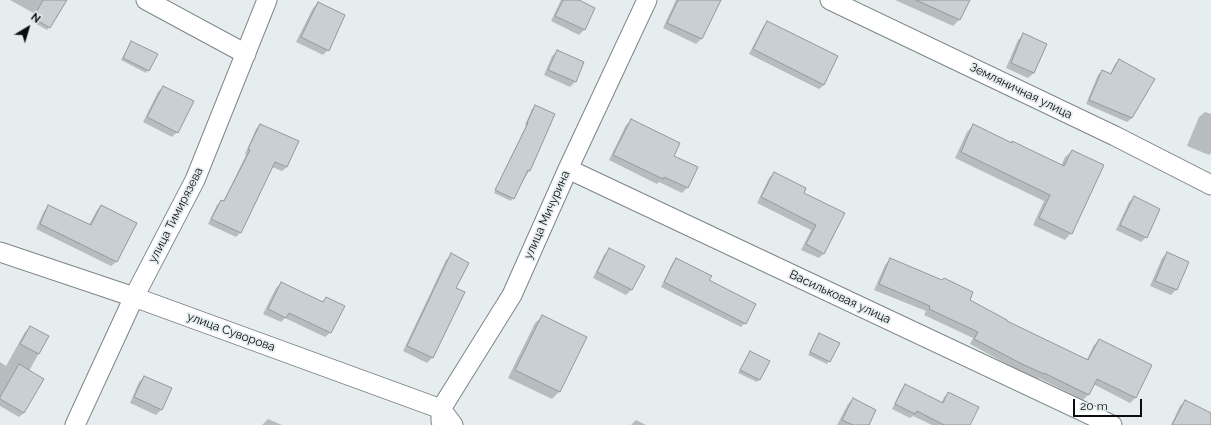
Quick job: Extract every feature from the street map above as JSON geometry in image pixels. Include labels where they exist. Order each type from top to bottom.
[{"type":"street","points":[[146,0],[246,54]]},
{"type":"street","name":"улица Тимирязева","points":[[75,425],[134,297],[195,180],[267,0]]},
{"type":"street","name":"улица Мичурина","points":[[441,417],[512,295],[568,169],[647,0]]},
{"type":"street","name":"Земляничная улица","points":[[830,0],[1115,136],[1211,185]]},
{"type":"street","name":"Васильковая улица","points":[[568,169],[1112,425]]},
{"type":"street","name":"улица Суворова","points":[[0,252],[134,297],[441,417]]},
{"type":"street","points":[[441,417],[453,425]]},
{"type":"building","points":[[43,0],[67,0],[50,28],[33,18]]},
{"type":"building","points":[[563,0],[579,0],[595,8],[585,30],[555,16]]},
{"type":"building","points":[[678,0],[721,0],[702,39],[667,23]]},
{"type":"building","points":[[916,0],[970,0],[960,20]]},
{"type":"building","points":[[318,2],[345,15],[329,51],[301,37]]},
{"type":"building","points":[[767,21],[838,56],[824,85],[753,49]]},
{"type":"building","points":[[1023,33],[1047,44],[1034,73],[1011,63]]},
{"type":"building","points":[[131,41],[158,54],[149,71],[123,58]]},
{"type":"building","points":[[557,50],[584,62],[576,82],[548,70]]},
{"type":"building","points":[[1119,59],[1155,79],[1132,118],[1089,100],[1102,70],[1111,74]]},
{"type":"building","points":[[163,86],[194,101],[178,133],[147,117]]},
{"type":"building","points":[[535,105],[555,114],[530,171],[528,170],[514,199],[495,190],[528,123]]},
{"type":"building","points":[[631,119],[680,143],[674,156],[698,167],[688,188],[664,177],[663,179],[613,155]]},
{"type":"building","points":[[260,124],[299,141],[287,167],[275,162],[241,233],[211,219],[221,200],[224,201],[250,150],[248,149]]},
{"type":"building","points":[[973,124],[1064,166],[1072,150],[1104,165],[1072,234],[1039,218],[1050,195],[961,152]]},
{"type":"building","points":[[774,172],[806,188],[804,193],[845,213],[824,254],[806,244],[816,225],[761,197]]},
{"type":"building","points":[[1134,196],[1160,209],[1147,238],[1120,225]]},
{"type":"building","points":[[48,205],[91,225],[101,205],[137,223],[117,262],[40,224]]},
{"type":"building","points":[[609,248],[645,266],[632,290],[597,272]]},
{"type":"building","points":[[1167,252],[1189,262],[1177,290],[1155,281]]},
{"type":"building","points":[[451,253],[469,263],[456,288],[465,292],[433,358],[407,346]]},
{"type":"building","points":[[676,258],[712,276],[709,280],[756,304],[746,324],[664,282]]},
{"type":"building","points":[[890,258],[942,280],[944,278],[973,292],[970,300],[1007,321],[1088,360],[1099,339],[1152,365],[1136,398],[1097,379],[1089,395],[1022,364],[974,339],[978,332],[929,309],[930,306],[879,284]]},
{"type":"building","points":[[281,282],[323,302],[326,297],[345,306],[331,333],[289,313],[286,318],[268,309]]},
{"type":"building","points":[[542,315],[587,337],[560,392],[515,370]]},
{"type":"building","points":[[30,326],[49,336],[39,354],[20,344]]},
{"type":"building","points":[[819,333],[840,343],[830,362],[810,352]]},
{"type":"building","points":[[750,351],[770,361],[760,380],[740,370]]},
{"type":"building","points":[[19,364],[44,379],[24,413],[0,399]]},
{"type":"building","points":[[144,376],[172,388],[162,410],[134,397]]},
{"type":"building","points":[[905,384],[943,403],[948,392],[979,407],[970,425],[944,425],[917,411],[915,414],[895,404]]},
{"type":"building","points":[[853,398],[876,410],[869,425],[853,425],[842,420]]},
{"type":"building","points":[[1185,400],[1211,413],[1211,425],[1172,425]]}]
